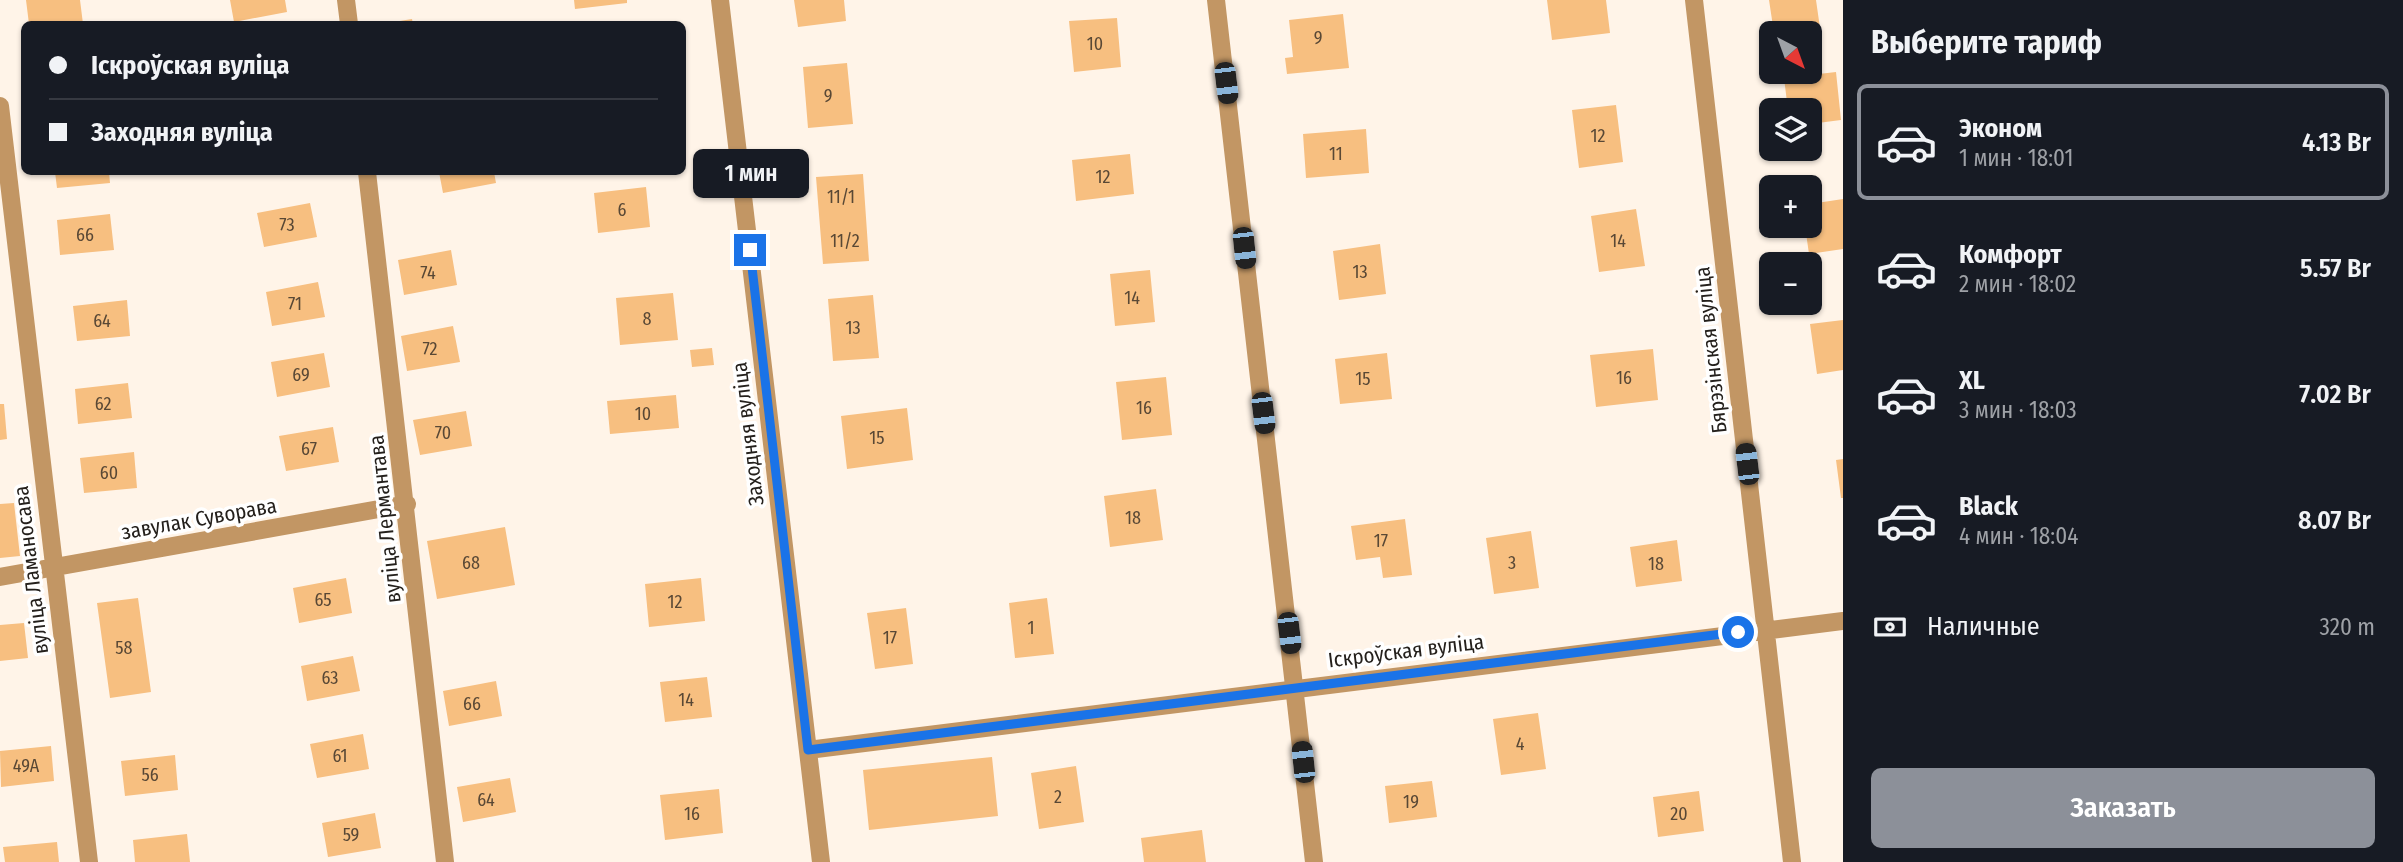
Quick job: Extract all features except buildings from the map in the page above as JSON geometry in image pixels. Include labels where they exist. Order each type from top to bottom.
[{"type":"street","points":[[346,0],[349,21]]},
{"type":"street","name":"Заходняя вуліца","points":[[720,0],[821,862]]},
{"type":"street","points":[[1216,0],[1314,862]]},
{"type":"street","name":"Бярэзінская вуліца","points":[[1694,0],[1792,862]]},
{"type":"street","name":"вуліца Ламаносава","points":[[0,106],[89,862]]},
{"type":"street","name":"вуліца Лермантава","points":[[367,175],[407,504],[445,862]]},
{"type":"street","name":"завулак Суворава","points":[[0,578],[407,504]]},
{"type":"street","name":"Іскроўская вуліца","points":[[808,750],[1765,628],[1843,621]]},
{"type":"route","points":[[750,250],[808,750],[1738,632]]}]
